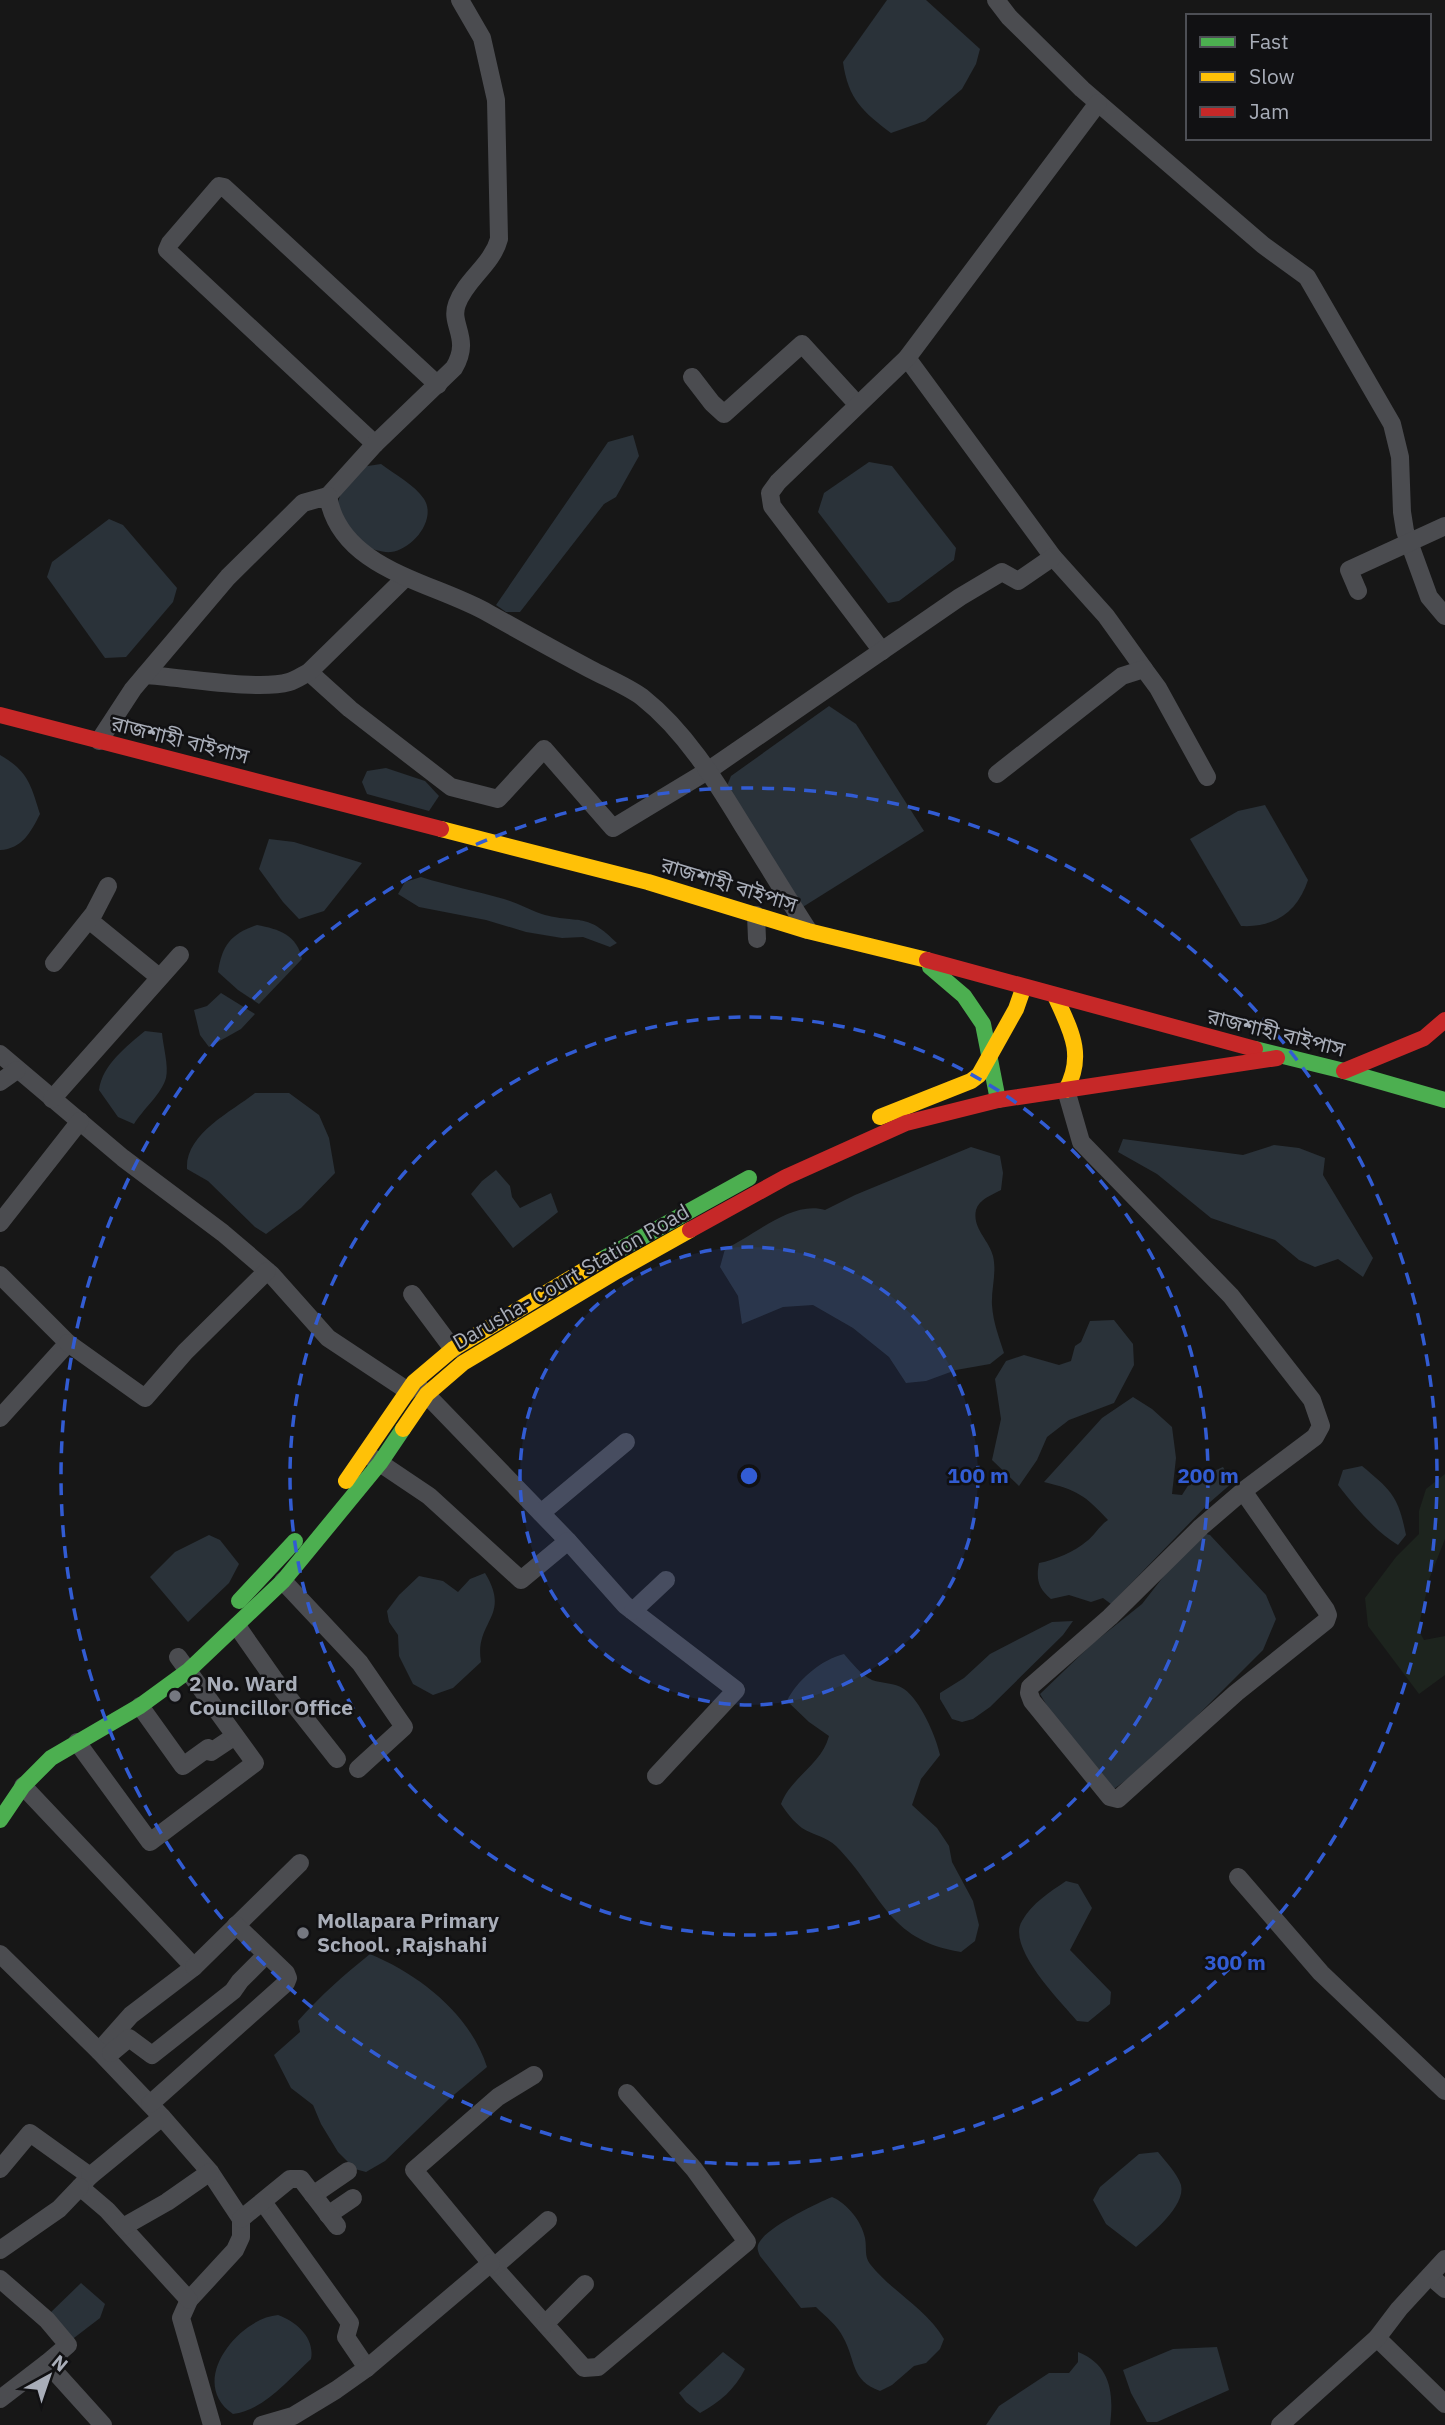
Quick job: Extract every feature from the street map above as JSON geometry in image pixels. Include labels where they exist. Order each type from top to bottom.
[{"type":"main road","name":"রাজশাহী বাইপাস","points":[[0,715],[648,882],[808,931],[918,958],[1056,998],[1345,1071],[1445,1100]]},
{"type":"main road","points":[[918,958],[960,991],[977,1015],[986,1031],[992,1080],[998,1100]]},
{"type":"main road","points":[[869,1122],[971,1081],[979,1075],[1016,1009],[1023,989]]},
{"type":"main road","points":[[1056,998],[1074,1042],[1078,1062],[1066,1090]]},
{"type":"main road","points":[[1345,1071],[1424,1038],[1445,1020]]},
{"type":"main road","name":"Darusha- Court Station Road","points":[[417,1389],[617,1271],[786,1177],[906,1123],[998,1100],[1285,1057]]},
{"type":"main road","name":"Darusha- Court Station Road","points":[[0,1794],[12,1777],[43,1748],[237,1626],[283,1581],[373,1458],[417,1389],[453,1349],[611,1253],[769,1168]]},
{"type":"main road","name":"Darusha- Court Station Road","points":[[0,1820],[23,1786],[51,1758],[140,1706],[174,1666],[270,1570],[334,1497],[373,1458]]},
{"type":"street","points":[[99,741],[123,702],[228,577],[303,503],[328,496],[375,444],[447,378],[462,355],[456,313],[458,302],[494,252],[500,229],[496,100],[482,38],[460,0]]},
{"type":"street","points":[[996,0],[1009,17],[1098,103],[1263,246],[1307,277],[1392,424],[1400,457],[1402,512],[1409,541],[1429,597],[1444,613]]},
{"type":"street","points":[[882,651],[772,506],[770,493],[778,482],[907,358],[1098,103]]},
{"type":"street","points":[[375,444],[167,250],[219,186],[225,187],[438,385]]},
{"type":"street","points":[[692,377],[724,414],[802,344],[858,404]]},
{"type":"street","points":[[907,358],[1053,557],[1106,616],[1144,669],[1207,777]]},
{"type":"street","points":[[328,496],[332,515],[343,532],[368,557],[405,578],[441,590],[484,611],[640,696],[664,717],[709,770],[808,931]]},
{"type":"street","points":[[1358,591],[1349,570],[1445,526]]},
{"type":"street","points":[[309,672],[350,709],[451,787],[498,799],[544,749],[613,828],[709,770],[960,597],[1002,572],[1018,581],[1053,557]]},
{"type":"street","points":[[145,675],[276,684],[289,682],[309,672],[405,578]]},
{"type":"street","points":[[997,774],[1122,676],[1144,669]]},
{"type":"street","points":[[54,963],[89,920],[108,886]]},
{"type":"street","points":[[756,915],[757,939]]},
{"type":"street","points":[[89,920],[159,977]]},
{"type":"street","points":[[52,1098],[180,955]]},
{"type":"street","points":[[0,1054],[123,1158],[223,1233],[267,1271],[328,1338],[417,1389],[541,1513],[633,1611],[736,1690],[656,1776]]},
{"type":"street","points":[[0,1082],[17,1070]]},
{"type":"street","points":[[1066,1090],[1081,1142],[1231,1296],[1311,1400],[1321,1426],[1315,1437],[1243,1491],[1201,1527],[1110,1618],[1030,1687],[1032,1701],[1110,1797],[1118,1799],[1236,1693],[1326,1621],[1326,1610],[1243,1491]]},
{"type":"street","points":[[0,1223],[80,1121]]},
{"type":"street","points":[[0,1275],[68,1343],[145,1398],[185,1352],[267,1271]]},
{"type":"street","points":[[412,1294],[453,1349]]},
{"type":"street","points":[[0,1418],[68,1343]]},
{"type":"street","points":[[541,1513],[626,1442]]},
{"type":"street","points":[[373,1458],[429,1496],[521,1580],[568,1541]]},
{"type":"street","points":[[633,1611],[666,1580]]},
{"type":"street","points":[[283,1581],[360,1663],[404,1727],[358,1769]]},
{"type":"street","points":[[237,1626],[274,1679],[337,1759]]},
{"type":"street","points":[[77,1742],[150,1842],[255,1763],[174,1666]]},
{"type":"street","points":[[140,1706],[183,1766],[208,1748],[211,1752],[234,1735]]},
{"type":"street","points":[[23,1786],[194,1967]]},
{"type":"street","points":[[103,2054],[131,2015],[194,1967],[300,1863]]},
{"type":"street","points":[[1238,1877],[1321,1973],[1445,2091]]},
{"type":"street","points":[[0,2250],[59,2209],[286,1983],[288,1978],[285,1973],[236,1925]]},
{"type":"street","points":[[0,1954],[103,2054],[156,2111],[210,2172],[241,2219],[241,2237],[234,2250],[189,2300],[181,2318],[212,2425]]},
{"type":"street","points":[[103,2054],[129,2038],[152,2054],[233,1991],[266,1955]]},
{"type":"street","points":[[534,2075],[498,2097],[414,2170],[492,2265],[584,2368],[598,2367],[747,2242],[694,2169],[627,2093]]},
{"type":"street","points":[[0,2169],[30,2133],[85,2182],[189,2300]]},
{"type":"street","points":[[313,2195],[348,2171]]},
{"type":"street","points":[[123,2227],[167,2202],[210,2172]]},
{"type":"street","points":[[241,2219],[290,2179],[301,2179],[332,2220],[353,2197]]},
{"type":"street","points":[[263,2202],[350,2323],[346,2337],[366,2368]]},
{"type":"street","points":[[262,2425],[293,2416],[366,2368],[548,2220]]},
{"type":"street","points":[[1280,2425],[1377,2338],[1399,2309],[1445,2259]]},
{"type":"street","points":[[1430,2276],[1445,2289]]},
{"type":"street","points":[[0,2279],[47,2320],[68,2345],[0,2399]]},
{"type":"street","points":[[545,2324],[584,2284]]},
{"type":"street","points":[[1377,2338],[1445,2404]]},
{"type":"street","points":[[47,2363],[103,2425]]},
{"type":"shaded area","points":[[887,0],[926,0],[980,49],[976,64],[962,89],[925,121],[891,133],[858,104],[845,75],[843,62]]},
{"type":"shaded area","points":[[633,435],[639,456],[616,497],[604,504],[520,612],[506,612],[496,605],[608,442]]},
{"type":"shaded area","points":[[869,462],[892,466],[956,548],[954,560],[899,601],[888,603],[818,512],[824,493]]},
{"type":"shaded area","points":[[381,464],[415,489],[427,507],[421,532],[407,545],[391,552],[364,547],[336,508],[343,487],[361,467]]},
{"type":"shaded area","points":[[109,519],[123,525],[177,588],[173,602],[126,657],[105,658],[47,577],[52,562]]},
{"type":"shaded area","points":[[829,706],[856,724],[924,831],[798,910],[724,793],[731,776]]},
{"type":"shaded area","points":[[0,755],[23,773],[40,814],[20,843],[0,850]]},
{"type":"shaded area","points":[[386,768],[425,781],[439,796],[429,811],[367,794],[362,782],[367,771]]},
{"type":"shaded area","points":[[1265,805],[1308,880],[1298,901],[1283,915],[1264,924],[1241,926],[1190,839],[1238,811]]},
{"type":"shaded area","points":[[269,839],[294,842],[362,863],[324,911],[299,919],[259,869]]},
{"type":"shaded area","points":[[421,877],[504,899],[545,915],[590,923],[617,943],[610,947],[583,937],[562,938],[526,932],[486,920],[419,907],[398,894],[405,882]]},
{"type":"shaded area","points":[[257,925],[286,934],[296,944],[302,959],[259,1004],[218,972],[229,942],[241,932]]},
{"type":"shaded area","points":[[221,993],[255,1014],[241,1029],[209,1047],[200,1035],[194,1010],[207,1006]]},
{"type":"shaded area","points":[[145,1031],[162,1033],[167,1073],[160,1090],[134,1124],[118,1117],[99,1090],[110,1064]]},
{"type":"shaded area","points":[[255,1093],[289,1093],[319,1115],[329,1138],[335,1173],[301,1208],[266,1234],[255,1227],[208,1181],[187,1169],[188,1156],[201,1135],[222,1116]]},
{"type":"shaded area","points":[[1123,1139],[1243,1155],[1274,1145],[1299,1148],[1325,1158],[1323,1175],[1373,1258],[1363,1277],[1338,1259],[1315,1267],[1299,1260],[1275,1240],[1211,1218],[1157,1174],[1118,1152]]},
{"type":"shaded area","points":[[971,1147],[1000,1156],[1003,1173],[1001,1190],[980,1203],[975,1216],[993,1256],[993,1311],[1004,1353],[990,1364],[956,1370],[926,1381],[906,1383],[889,1357],[853,1328],[813,1305],[783,1307],[742,1324],[738,1296],[720,1267],[725,1249],[787,1215],[812,1208],[825,1210]]},
{"type":"shaded area","points":[[496,1170],[510,1186],[512,1197],[520,1208],[551,1193],[558,1212],[513,1248],[471,1194]]},
{"type":"shaded area","points":[[1114,1320],[1133,1344],[1134,1365],[1114,1403],[1069,1420],[1047,1437],[1037,1460],[1019,1486],[992,1460],[1001,1419],[995,1379],[1006,1361],[1024,1355],[1059,1365],[1071,1361],[1075,1346],[1081,1342],[1090,1321]]},
{"type":"shaded area","points":[[1133,1397],[1172,1427],[1176,1458],[1172,1494],[1182,1495],[1191,1481],[1223,1467],[1232,1483],[1209,1503],[1111,1604],[1103,1598],[1091,1602],[1069,1595],[1051,1599],[1039,1583],[1039,1563],[1076,1549],[1108,1520],[1080,1495],[1044,1482],[1102,1418]]},
{"type":"shaded area","points":[[1362,1466],[1387,1489],[1400,1511],[1406,1535],[1398,1545],[1373,1526],[1338,1485],[1343,1470]]},
{"type":"shaded area","points":[[1445,1474],[1445,1539],[1430,1577],[1418,1629],[1424,1640],[1445,1636],[1445,1675],[1419,1694],[1368,1626],[1365,1598],[1396,1557],[1419,1534],[1419,1511],[1426,1489]]},
{"type":"shaded area","points":[[1202,1533],[1210,1535],[1266,1595],[1276,1619],[1263,1650],[1153,1760],[1114,1789],[1074,1751],[1040,1694],[1092,1644],[1142,1604],[1178,1558]]},
{"type":"shaded area","points":[[209,1535],[220,1540],[239,1564],[229,1583],[188,1622],[150,1577],[175,1552]]},
{"type":"shaded area","points":[[485,1573],[495,1600],[494,1610],[482,1637],[481,1662],[453,1688],[433,1695],[413,1684],[399,1656],[398,1635],[389,1622],[387,1611],[419,1576],[443,1581],[458,1592],[470,1579]]},
{"type":"shaded area","points":[[1073,1621],[1063,1635],[990,1707],[973,1719],[962,1722],[952,1719],[940,1699],[940,1693],[964,1678],[990,1654],[1052,1622]]},
{"type":"shaded area","points":[[844,1654],[868,1678],[896,1685],[910,1694],[935,1738],[940,1755],[921,1779],[912,1805],[937,1828],[949,1846],[952,1862],[973,1901],[979,1925],[975,1941],[961,1952],[936,1946],[916,1937],[901,1925],[836,1846],[802,1828],[781,1804],[792,1786],[820,1755],[829,1736],[787,1701],[811,1672]]},
{"type":"shaded area","points":[[1066,1881],[1078,1884],[1092,1908],[1070,1950],[1111,1992],[1110,2004],[1088,2022],[1077,2021],[1037,1973],[1021,1945],[1019,1932],[1022,1921],[1042,1898]]},
{"type":"shaded area","points":[[370,1954],[407,1973],[441,1998],[469,2030],[487,2067],[449,2099],[385,2161],[366,2172],[355,2169],[338,2152],[313,2105],[291,2088],[274,2055],[300,2032],[298,2021],[306,2012]]},
{"type":"shaded area","points":[[1158,2152],[1177,2176],[1181,2193],[1166,2219],[1136,2247],[1106,2224],[1093,2200],[1100,2187],[1139,2154]]},
{"type":"shaded area","points":[[832,2197],[848,2208],[861,2226],[870,2264],[928,2318],[944,2339],[940,2349],[926,2363],[914,2366],[892,2385],[880,2391],[863,2381],[835,2325],[816,2307],[801,2308],[758,2250],[758,2245],[769,2232],[802,2211]]},
{"type":"shaded area","points":[[81,2283],[105,2304],[100,2318],[70,2341],[48,2315]]},
{"type":"shaded area","points":[[278,2315],[298,2326],[303,2332],[310,2344],[311,2359],[265,2401],[244,2412],[233,2414],[220,2401],[215,2385],[216,2369],[234,2339],[248,2327]]},
{"type":"shaded area","points":[[1217,2347],[1229,2390],[1157,2422],[1147,2422],[1131,2393],[1123,2370],[1173,2349]]},
{"type":"shaded area","points":[[723,2352],[745,2369],[737,2383],[726,2394],[700,2413],[679,2393]]},
{"type":"shaded area","points":[[1078,2352],[1097,2365],[1108,2382],[1110,2425],[986,2425],[999,2406],[1049,2373],[1069,2373],[1078,2362]]},
{"type":"traffic: fast","points":[[930,967],[964,996],[983,1024],[998,1100]]},
{"type":"traffic: fast","points":[[1255,1049],[1445,1100]]},
{"type":"traffic: fast","points":[[601,1260],[749,1178]]},
{"type":"traffic: fast","points":[[0,1820],[23,1786],[51,1758],[140,1706],[188,1671],[283,1581],[380,1463],[403,1429]]},
{"type":"traffic: fast","points":[[239,1601],[295,1541]]},
{"type":"traffic: slow","points":[[441,829],[648,882],[808,931],[927,960]]},
{"type":"traffic: slow","points":[[880,1117],[971,1081],[979,1075],[1016,1009],[1023,989]]},
{"type":"traffic: slow","points":[[1056,998],[1074,1043],[1075,1066],[1066,1090]]},
{"type":"traffic: slow","points":[[403,1429],[427,1394],[463,1363],[690,1230]]},
{"type":"traffic: slow","points":[[346,1481],[414,1382],[453,1349],[601,1260]]},
{"type":"traffic: jam","points":[[0,715],[441,829]]},
{"type":"traffic: jam","points":[[927,960],[1255,1049]]},
{"type":"traffic: jam","points":[[1344,1071],[1424,1038],[1445,1020]]},
{"type":"traffic: jam","points":[[690,1230],[786,1177],[906,1123],[998,1100],[1277,1058]]},
{"type":"place","name":"2 No. Ward Councillor Office","points":[[175,1696]]},
{"type":"place","name":"Mollapara Primary School. ,Rajshahi","points":[[303,1933]]}]
